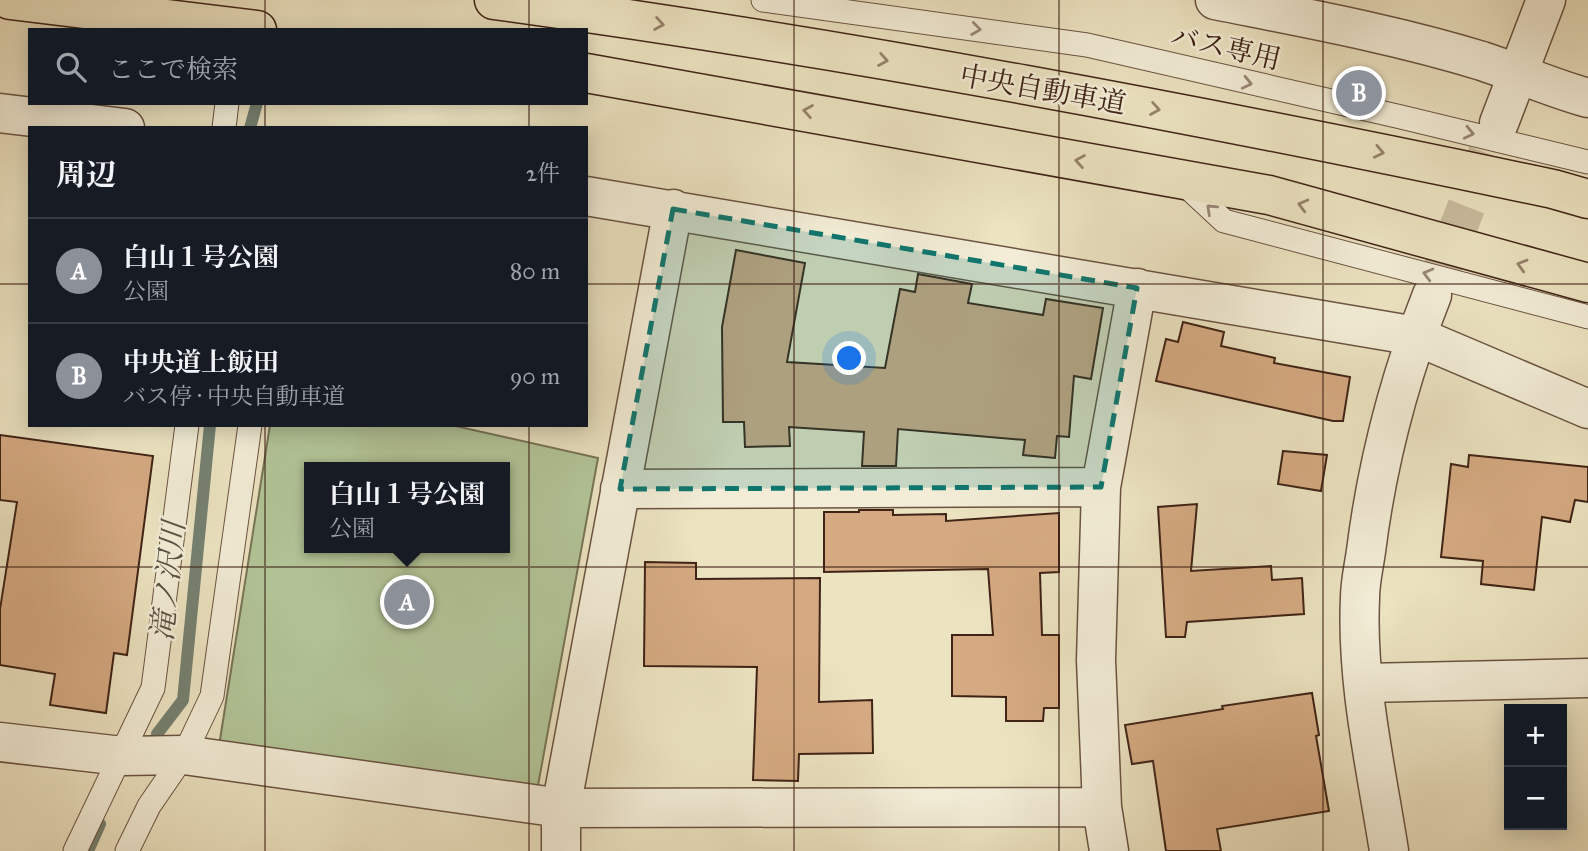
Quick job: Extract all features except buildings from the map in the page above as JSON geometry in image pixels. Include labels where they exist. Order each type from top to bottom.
[{"type":"highway","points":[[9,0],[240,28]]},
{"type":"highway","name":"中央自動車道","points":[[494,0],[813,47],[908,64],[1301,136],[1553,189],[1588,199]]},
{"type":"highway","points":[[588,73],[1269,195],[1588,283]]},
{"type":"street","points":[[1215,0],[1369,31],[1483,62],[1548,87],[1588,98]]},
{"type":"street","points":[[1499,123],[1546,0]]},
{"type":"street","points":[[0,113],[108,126]]},
{"type":"street","points":[[588,195],[1416,336],[1588,409]]},
{"type":"street","points":[[561,851],[561,808],[673,209]]},
{"type":"street","points":[[1109,851],[1102,807],[1096,660],[1101,487],[1137,288]]},
{"type":"street","points":[[1389,851],[1364,683],[1360,598],[1370,519],[1386,444],[1416,336],[1432,295]]},
{"type":"street","points":[[620,489],[1101,487]]},
{"type":"street","points":[[1364,683],[1588,678]]},
{"type":"street","points":[[0,742],[122,756],[184,755],[561,808],[1102,807]]},
{"type":"lane","name":"バス専用","points":[[763,0],[1087,45],[1588,162]]},
{"type":"lane","points":[[224,126],[227,105]]},
{"type":"lane","points":[[1179,179],[1224,221],[1588,317]]},
{"type":"lane","points":[[75,851],[153,688],[187,427]]},
{"type":"lane","points":[[127,851],[149,806],[184,755],[212,696],[250,427]]},
{"type":"highlighted area","points":[[673,209],[1137,288],[1101,487],[620,489]]},
{"type":"green space","points":[[270,427],[460,427],[598,458],[537,791],[219,746]]},
{"type":"waterway","name":"滝ノ沢川","points":[[251,126],[256,105]]},
{"type":"waterway","name":"滝ノ沢川","points":[[157,734],[183,700],[210,427]]},
{"type":"waterway","name":"滝ノ沢川","points":[[88,851],[100,824]]},
{"type":"tunnel","points":[[1432,295],[1499,123]]},
{"type":"place","name":"中央道上飯田","points":[[1359,93]]},
{"type":"place","name":"白山１号公園","points":[[407,602]]}]
